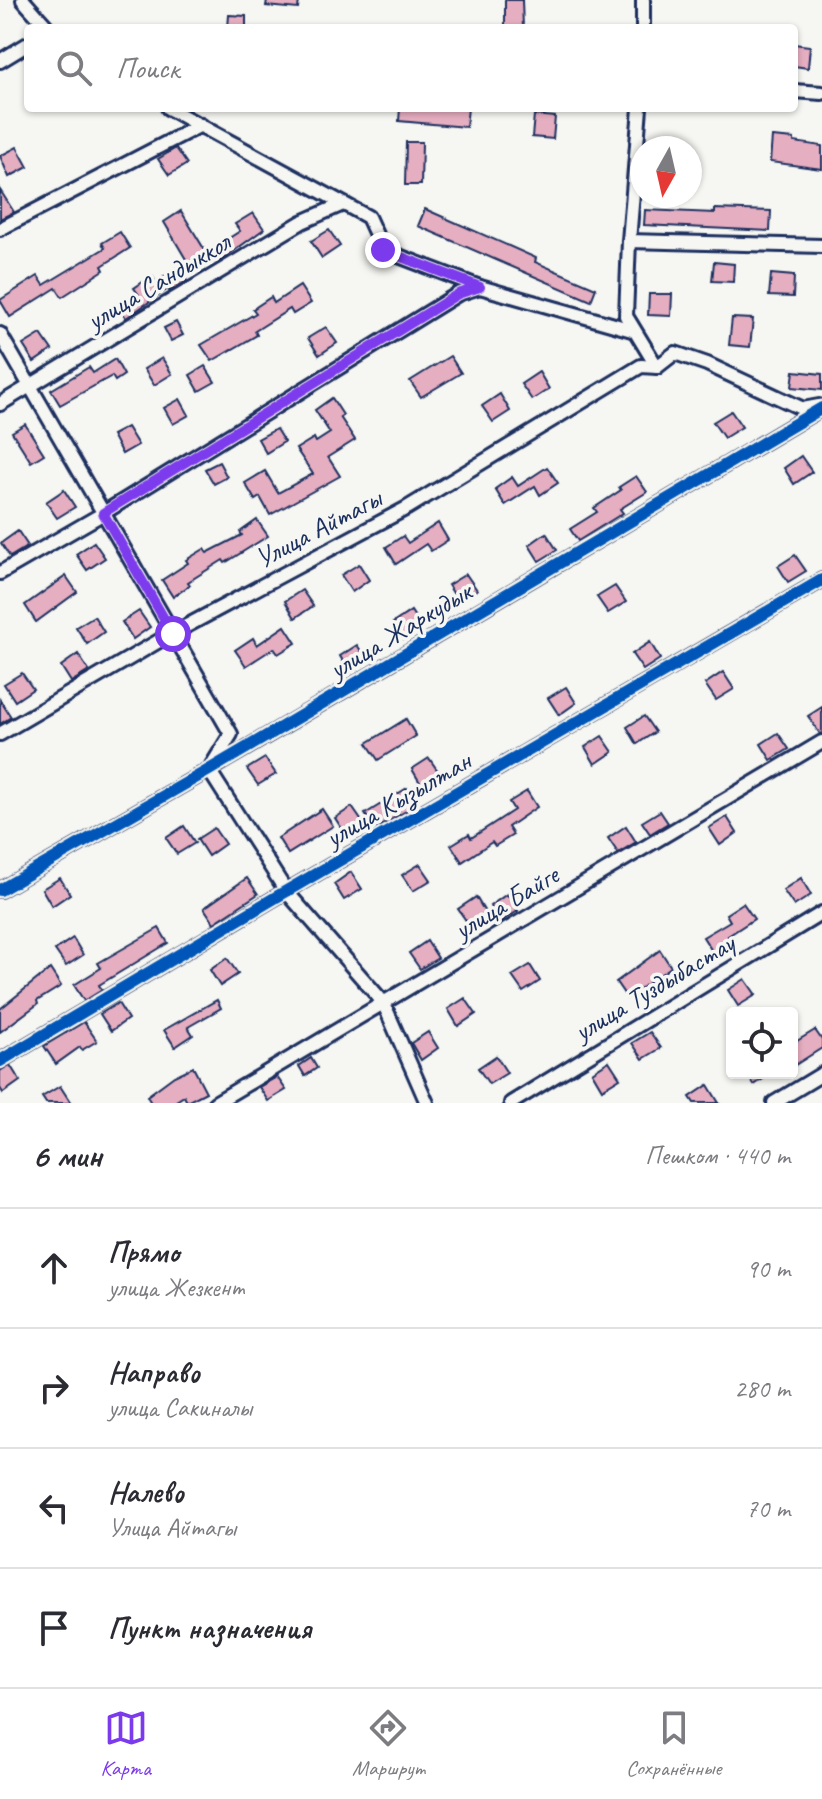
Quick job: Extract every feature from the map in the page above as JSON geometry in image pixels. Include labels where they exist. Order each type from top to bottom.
[{"type":"street","points":[[23,0],[44,24]]},
{"type":"street","points":[[643,0],[643,24]]},
{"type":"street","points":[[0,61],[24,46]]},
{"type":"street","points":[[798,91],[822,93]]},
{"type":"street","points":[[176,112],[368,217],[383,250],[480,287],[632,330]]},
{"type":"street","points":[[640,112],[626,316],[657,367]]},
{"type":"street","points":[[0,229],[201,125]]},
{"type":"street","name":"улица Сандыккол","points":[[0,404],[302,222],[343,204]]},
{"type":"street","points":[[629,241],[822,246]]},
{"type":"street","points":[[0,573],[458,294],[480,287]]},
{"type":"street","points":[[0,334],[231,734],[209,770],[286,891],[383,1002],[427,1103]]},
{"type":"street","name":"Улица Айтагы","points":[[0,734],[173,634],[407,508],[641,366],[657,367],[675,353],[707,364],[803,409],[822,407]]},
{"type":"street","name":"улица Жаркудык","points":[[0,890],[209,770],[822,407]]},
{"type":"street","name":"улица Кызылтан","points":[[0,1061],[822,580]]},
{"type":"street","name":"улица Байге","points":[[215,1103],[822,742]]},
{"type":"street","name":"улица Туздыбастау","points":[[511,1103],[822,913]]},
{"type":"street","points":[[774,1103],[822,1074]]},
{"type":"building","points":[[267,0],[299,0],[298,9],[266,6]]},
{"type":"building","points":[[505,0],[522,0],[523,24],[505,24]]},
{"type":"building","points":[[229,15],[246,16],[246,24],[228,24]]},
{"type":"building","points":[[798,44],[810,46],[808,68],[798,67]]},
{"type":"building","points":[[400,112],[468,112],[466,127],[399,121]]},
{"type":"building","points":[[534,115],[555,117],[553,139],[532,137]]},
{"type":"building","points":[[772,137],[822,146],[822,169],[770,162]]},
{"type":"building","points":[[406,142],[422,142],[421,185],[405,185]]},
{"type":"building","points":[[17,147],[28,167],[9,177],[0,156]]},
{"type":"building","points":[[176,148],[187,164],[169,175],[158,159]]},
{"type":"building","points":[[0,190],[14,212],[0,219]]},
{"type":"building","points":[[425,209],[596,288],[591,301],[418,226]]},
{"type":"building","points":[[715,209],[771,211],[770,231],[644,225],[645,210],[715,213]]},
{"type":"building","points":[[181,211],[209,257],[183,274],[187,281],[168,289],[126,318],[119,307],[139,295],[134,288],[152,276],[156,282],[187,261],[164,222]]},
{"type":"building","points":[[253,213],[264,229],[220,261],[212,249],[240,231],[235,224]]},
{"type":"building","points":[[329,230],[340,246],[322,258],[311,241]]},
{"type":"building","points":[[120,232],[130,248],[102,266],[104,270],[62,297],[56,288],[10,317],[0,300],[38,276],[44,285],[105,248],[102,243]]},
{"type":"building","points":[[714,262],[734,264],[733,282],[712,281]]},
{"type":"building","points":[[771,274],[794,276],[793,297],[769,296]]},
{"type":"building","points":[[300,286],[311,303],[293,314],[290,309],[255,331],[257,335],[212,361],[201,345],[256,313],[253,309],[271,297],[274,303]]},
{"type":"building","points":[[649,294],[672,294],[671,316],[648,315]]},
{"type":"building","points":[[732,318],[753,319],[750,347],[729,345]]},
{"type":"building","points":[[176,322],[183,335],[171,341],[164,328]]},
{"type":"building","points":[[326,327],[337,343],[319,355],[308,338]]},
{"type":"building","points":[[41,334],[52,350],[34,362],[23,345]]},
{"type":"building","points":[[450,356],[461,373],[421,397],[410,381]]},
{"type":"building","points":[[162,358],[172,374],[154,385],[144,369]]},
{"type":"building","points":[[115,359],[124,375],[115,381],[112,376],[60,405],[51,390],[89,367],[93,373]]},
{"type":"building","points":[[205,366],[215,382],[199,391],[190,375]]},
{"type":"building","points":[[794,371],[822,374],[822,390],[792,387]]},
{"type":"building","points":[[539,372],[549,389],[532,400],[521,384]]},
{"type":"building","points":[[500,394],[510,411],[493,422],[482,406]]},
{"type":"building","points":[[332,398],[355,440],[328,457],[340,476],[270,515],[260,497],[255,500],[245,483],[265,471],[278,493],[313,474],[296,449],[330,433],[315,410]]},
{"type":"building","points":[[180,399],[189,415],[173,424],[164,408]]},
{"type":"building","points":[[731,411],[742,427],[724,438],[713,422]]},
{"type":"building","points":[[25,424],[44,454],[31,462],[12,432]]},
{"type":"building","points":[[127,427],[138,445],[122,454],[112,435]]},
{"type":"building","points":[[276,429],[284,442],[266,453],[258,439]]},
{"type":"building","points":[[801,456],[812,472],[794,484],[784,468]]},
{"type":"building","points":[[219,462],[227,477],[214,484],[205,469]]},
{"type":"building","points":[[547,467],[558,483],[540,495],[535,486],[505,505],[495,489],[512,477],[518,486]]},
{"type":"building","points":[[636,476],[647,492],[620,509],[623,513],[578,541],[570,529],[597,512],[594,508]]},
{"type":"building","points":[[64,490],[75,507],[57,518],[46,502]]},
{"type":"building","points":[[257,520],[268,536],[188,582],[190,585],[173,597],[162,580],[204,549],[207,553],[242,535],[240,532]]},
{"type":"building","points":[[438,523],[448,540],[431,551],[426,544],[396,564],[386,547],[403,536],[408,543]]},
{"type":"building","points":[[18,531],[28,546],[10,557],[1,543]]},
{"type":"building","points":[[546,533],[557,550],[539,561],[529,545]]},
{"type":"building","points":[[94,542],[105,558],[87,570],[76,554]]},
{"type":"building","points":[[795,555],[806,571],[788,582],[778,566]]},
{"type":"building","points":[[359,564],[369,580],[352,592],[341,575]]},
{"type":"building","points":[[466,574],[477,590],[459,602],[448,585]]},
{"type":"building","points":[[66,576],[77,592],[36,622],[25,605]]},
{"type":"building","points":[[615,586],[626,602],[608,613],[597,597]]},
{"type":"building","points":[[302,590],[313,606],[295,618],[285,601]]},
{"type":"building","points":[[139,611],[150,627],[133,639],[122,622]]},
{"type":"building","points":[[411,611],[422,628],[404,639],[393,623]]},
{"type":"building","points":[[94,616],[104,632],[87,644],[76,627]]},
{"type":"building","points":[[285,626],[296,643],[278,654],[274,648],[246,666],[235,650],[253,638],[257,645]]},
{"type":"building","points":[[650,642],[660,659],[643,670],[632,654]]},
{"type":"building","points":[[357,645],[368,661],[350,673],[340,656]]},
{"type":"building","points":[[78,654],[89,671],[71,682],[61,666]]},
{"type":"building","points":[[723,672],[734,689],[716,700],[705,684]]},
{"type":"building","points":[[22,673],[33,689],[15,701],[4,684]]},
{"type":"building","points":[[566,687],[576,703],[559,715],[548,698]]},
{"type":"building","points":[[0,700],[11,717],[0,724]]},
{"type":"building","points":[[822,707],[822,733],[820,734],[808,716]]},
{"type":"building","points":[[644,716],[655,732],[637,744],[627,727]]},
{"type":"building","points":[[406,719],[416,736],[378,760],[367,743]]},
{"type":"building","points":[[778,733],[789,749],[771,760],[761,744]]},
{"type":"building","points":[[602,736],[613,752],[595,764],[585,747]]},
{"type":"building","points":[[265,758],[276,774],[258,785],[247,769]]},
{"type":"building","points":[[429,758],[440,774],[422,786],[412,769]]},
{"type":"building","points":[[407,788],[418,804],[375,829],[365,814]]},
{"type":"building","points":[[527,791],[537,807],[508,827],[513,835],[495,846],[492,842],[462,862],[451,845],[469,834],[471,838],[514,810],[509,802]]},
{"type":"building","points":[[352,807],[363,823],[346,835],[335,818]]},
{"type":"building","points":[[322,809],[333,826],[288,854],[278,838]]},
{"type":"building","points":[[660,811],[668,823],[650,834],[642,822]]},
{"type":"building","points":[[727,817],[737,833],[720,845],[709,828]]},
{"type":"building","points":[[184,826],[195,843],[177,854],[166,838]]},
{"type":"building","points":[[626,826],[636,842],[618,853],[608,838]]},
{"type":"building","points":[[214,828],[225,844],[208,856],[197,839]]},
{"type":"building","points":[[420,864],[431,880],[413,891],[402,875]]},
{"type":"building","points":[[351,872],[362,889],[344,900],[334,884]]},
{"type":"building","points":[[60,878],[70,894],[52,906],[42,889]]},
{"type":"building","points":[[247,878],[258,894],[214,923],[204,908]]},
{"type":"building","points":[[801,878],[811,895],[794,906],[783,890]]},
{"type":"building","points":[[507,894],[518,911],[500,922],[490,906]]},
{"type":"building","points":[[476,897],[486,914],[469,925],[458,909]]},
{"type":"building","points":[[743,903],[754,919],[728,936],[732,942],[714,954],[703,937],[730,921],[726,914]]},
{"type":"building","points":[[159,928],[168,943],[99,985],[102,990],[84,1001],[74,985],[101,968],[98,963]]},
{"type":"building","points":[[73,938],[83,955],[66,966],[55,950]]},
{"type":"building","points":[[427,941],[438,958],[420,969],[409,953]]},
{"type":"building","points":[[660,950],[671,967],[627,998],[616,982]]},
{"type":"building","points":[[227,958],[238,974],[220,986],[210,970]]},
{"type":"building","points":[[530,965],[540,981],[523,992],[512,976]]},
{"type":"building","points":[[50,969],[61,986],[37,1001],[38,1004],[0,1032],[0,1009]]},
{"type":"building","points":[[745,979],[756,995],[738,1006],[728,990]]},
{"type":"building","points":[[465,998],[476,1014],[458,1026],[448,1009]]},
{"type":"building","points":[[217,1000],[221,1008],[188,1027],[193,1035],[175,1047],[164,1030]]},
{"type":"building","points":[[118,1003],[128,1019],[111,1031],[100,1014]]},
{"type":"building","points":[[84,1022],[97,1041],[82,1050],[80,1047],[56,1064],[44,1046]]},
{"type":"building","points":[[815,1030],[822,1040],[822,1048],[798,1063],[798,1040]]},
{"type":"building","points":[[428,1032],[438,1048],[421,1060],[411,1043]]},
{"type":"building","points":[[650,1032],[661,1048],[643,1059],[632,1043]]},
{"type":"building","points":[[496,1056],[507,1073],[489,1084],[478,1068]]},
{"type":"building","points":[[311,1058],[317,1068],[305,1076],[299,1066]]},
{"type":"building","points":[[609,1061],[620,1078],[602,1089],[592,1072]]},
{"type":"building","points":[[10,1065],[20,1081],[3,1093],[0,1071]]},
{"type":"building","points":[[193,1067],[206,1092],[187,1102],[184,1096],[173,1103],[151,1103],[147,1096],[174,1076]]},
{"type":"building","points":[[277,1077],[286,1090],[268,1101],[259,1087]]},
{"type":"building","points":[[708,1085],[719,1103],[694,1103],[690,1097]]},
{"type":"building","points":[[60,1086],[71,1103],[46,1103],[42,1097]]},
{"type":"cycle path","points":[[0,890],[822,408]]},
{"type":"cycle path","points":[[0,1061],[822,580]]},
{"type":"route","points":[[173,634],[103,513],[458,294],[480,287],[383,250]]}]
